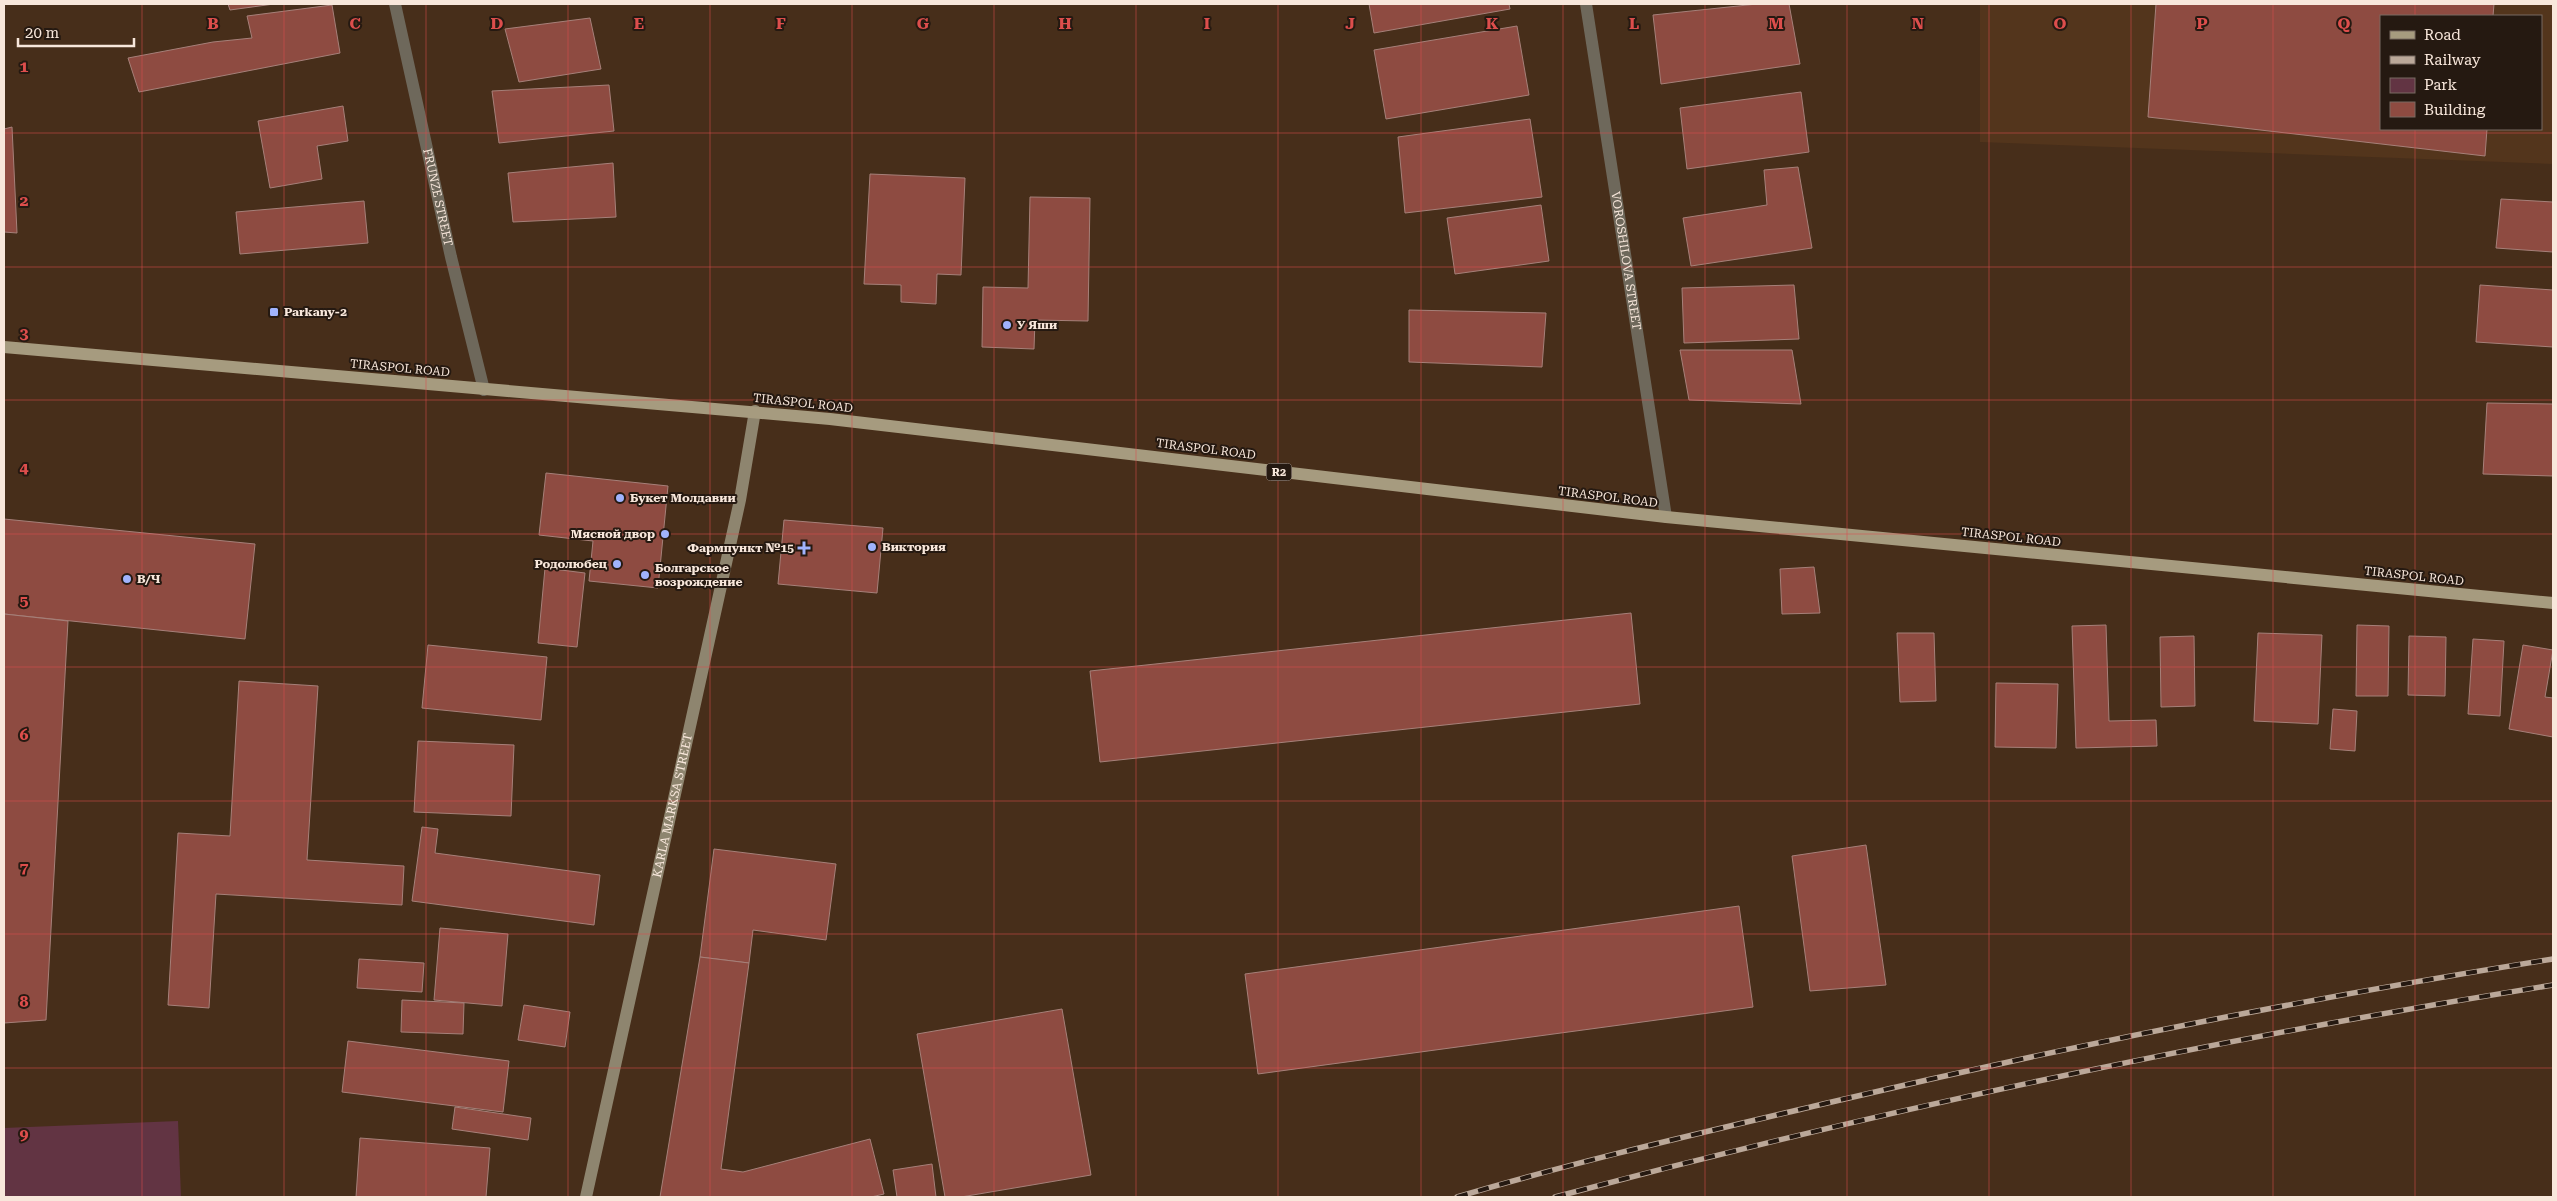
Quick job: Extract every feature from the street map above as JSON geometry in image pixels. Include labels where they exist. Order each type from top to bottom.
[{"type":"main road","name":"TIRASPOL ROAD","points":[[4,346],[484,390],[755,411],[1666,517],[2553,603]]},
{"type":"main road","name":"KARLA MARKSA STREET","points":[[586,1197],[740,500],[755,411]]},
{"type":"street","name":"FRUNZE STREET","points":[[395,4],[451,257],[484,390]]},
{"type":"street","name":"VOROSHILOVA STREET","points":[[1586,4],[1666,517]]},
{"type":"shaded area","points":[[1980,4],[2553,4],[2553,164],[1980,142]]},
{"type":"green space","points":[[178,1121],[181,1197],[4,1197],[4,1128]]},
{"type":"building","points":[[228,4],[274,4],[230,10]]},
{"type":"building","points":[[1369,4],[1509,4],[1510,9],[1374,33]]},
{"type":"building","points":[[1757,4],[1789,4],[1800,64],[1661,84],[1653,15]]},
{"type":"building","points":[[2156,4],[2494,4],[2493,15],[2380,15],[2380,130],[2487,130],[2485,156],[2148,117]]},
{"type":"building","points":[[332,5],[340,53],[139,92],[128,58],[213,42],[252,38],[247,16]]},
{"type":"building","points":[[590,18],[601,69],[519,82],[505,29]]},
{"type":"building","points":[[1517,26],[1529,95],[1386,119],[1374,50]]},
{"type":"building","points":[[609,85],[614,131],[499,143],[492,91]]},
{"type":"building","points":[[1801,92],[1809,152],[1687,169],[1680,108]]},
{"type":"building","points":[[343,106],[348,141],[317,146],[322,179],[270,188],[258,121]]},
{"type":"building","points":[[1530,119],[1542,197],[1405,213],[1398,137]]},
{"type":"building","points":[[12,127],[17,233],[4,232],[4,129]]},
{"type":"building","points":[[613,163],[616,217],[513,222],[508,173]]},
{"type":"building","points":[[1798,167],[1812,248],[1691,266],[1683,218],[1767,205],[1764,170]]},
{"type":"building","points":[[870,174],[965,178],[961,275],[937,274],[936,304],[901,302],[901,285],[864,284]]},
{"type":"building","points":[[1030,197],[1090,198],[1088,321],[1035,320],[1034,349],[982,347],[983,287],[1028,288]]},
{"type":"building","points":[[2501,199],[2553,202],[2553,252],[2496,248]]},
{"type":"building","points":[[364,201],[368,243],[240,254],[236,212]]},
{"type":"building","points":[[1541,205],[1549,261],[1455,274],[1447,218]]},
{"type":"building","points":[[1794,285],[1799,339],[1684,343],[1682,288]]},
{"type":"building","points":[[2480,285],[2553,290],[2553,347],[2476,342]]},
{"type":"building","points":[[1409,310],[1546,313],[1542,367],[1409,362]]},
{"type":"building","points":[[1680,350],[1792,350],[1801,404],[1689,400]]},
{"type":"building","points":[[2487,403],[2553,404],[2553,476],[2483,474]]},
{"type":"building","points":[[546,473],[668,486],[658,588],[589,581],[593,541],[539,535]]},
{"type":"building","name":"В/Ч","points":[[4,519],[255,544],[245,639],[4,614]]},
{"type":"building","points":[[784,520],[883,528],[877,593],[778,584]]},
{"type":"building","points":[[1814,567],[1820,613],[1782,614],[1780,569]]},
{"type":"building","points":[[545,568],[585,573],[577,647],[538,643]]},
{"type":"building","points":[[1631,613],[1640,704],[1100,762],[1090,671]]},
{"type":"building","points":[[4,614],[68,621],[46,1020],[4,1023]]},
{"type":"building","points":[[2106,625],[2109,721],[2156,720],[2157,746],[2076,748],[2072,626]]},
{"type":"building","points":[[2357,625],[2389,626],[2388,696],[2356,696]]},
{"type":"building","points":[[1897,633],[1934,633],[1936,701],[1900,702]]},
{"type":"building","points":[[2258,633],[2322,635],[2318,724],[2254,721]]},
{"type":"building","points":[[2194,636],[2195,706],[2161,707],[2160,637]]},
{"type":"building","points":[[2409,636],[2446,637],[2445,696],[2408,695]]},
{"type":"building","points":[[2473,639],[2504,641],[2500,716],[2468,714]]},
{"type":"building","points":[[428,645],[547,657],[541,720],[422,708]]},
{"type":"building","points":[[2523,645],[2553,650],[2545,697],[2553,698],[2553,737],[2509,729]]},
{"type":"building","points":[[239,681],[318,686],[307,860],[404,866],[402,905],[216,894],[209,1008],[168,1005],[178,833],[230,836]]},
{"type":"building","points":[[1996,683],[2058,684],[2056,748],[1995,747]]},
{"type":"building","points":[[2333,709],[2357,711],[2355,751],[2330,749]]},
{"type":"building","points":[[418,741],[514,745],[511,816],[414,812]]},
{"type":"building","points":[[422,827],[438,829],[435,853],[600,875],[594,925],[412,901]]},
{"type":"building","points":[[1866,845],[1886,985],[1810,991],[1792,856]]},
{"type":"building","points":[[714,849],[836,864],[826,940],[753,930],[749,963],[700,957]]},
{"type":"building","points":[[1739,906],[1753,1007],[1258,1074],[1245,974]]},
{"type":"building","points":[[440,928],[508,934],[502,1006],[434,1000]]},
{"type":"building","points":[[700,957],[749,963],[721,1169],[743,1172],[870,1139],[884,1194],[871,1197],[660,1197]]},
{"type":"building","points":[[359,959],[424,963],[422,992],[357,988]]},
{"type":"building","points":[[402,1000],[464,1003],[463,1034],[401,1032]]},
{"type":"building","points":[[524,1005],[570,1012],[565,1047],[518,1040]]},
{"type":"building","points":[[1062,1009],[1091,1175],[961,1197],[945,1197],[917,1034]]},
{"type":"building","points":[[348,1041],[509,1061],[503,1112],[342,1092]]},
{"type":"building","points":[[455,1107],[531,1118],[528,1140],[452,1129]]},
{"type":"building","points":[[360,1138],[490,1148],[486,1197],[356,1197]]},
{"type":"building","points":[[932,1164],[936,1197],[897,1197],[893,1170]]},
{"type":"railway","points":[[1457,1197],[1548,1171],[1640,1148],[1823,1104],[2095,1043],[2369,990],[2553,959]]},
{"type":"railway","points":[[1555,1197],[1802,1134],[2051,1078],[2302,1029],[2553,985]]},
{"type":"place","name":"Parkany-2","points":[[274,312]]},
{"type":"place","name":"У Яши","points":[[1007,325]]},
{"type":"place","name":"Букет Молдавии","points":[[620,498]]},
{"type":"place","name":"Мясной двор","points":[[665,534]]},
{"type":"place","name":"Виктория","points":[[872,547]]},
{"type":"place","name":"Фармпункт №15","points":[[804,548]]},
{"type":"place","name":"Родолюбец","points":[[617,564]]},
{"type":"place","name":"Болгарское возрождение","points":[[645,575]]},
{"type":"place","name":"В/Ч","points":[[127,579]]}]
